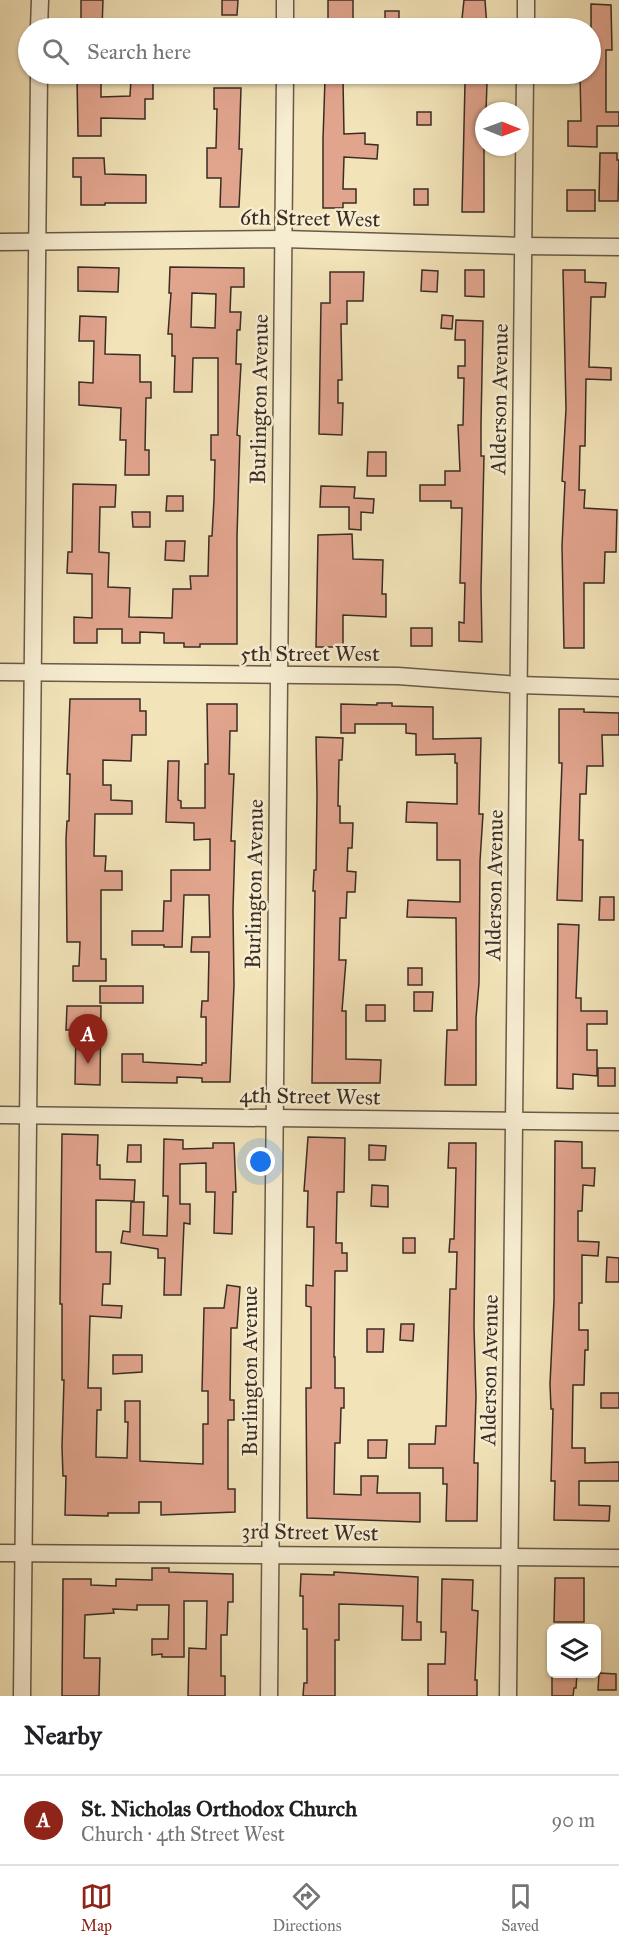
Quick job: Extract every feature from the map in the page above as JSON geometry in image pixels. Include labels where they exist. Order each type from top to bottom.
[{"type":"street","points":[[39,18],[40,0]]},
{"type":"street","points":[[285,0],[285,18]]},
{"type":"street","points":[[526,0],[526,18]]},
{"type":"street","points":[[22,1696],[39,84]]},
{"type":"street","name":"Burlington Avenue","points":[[269,1696],[285,84]]},
{"type":"street","name":"Alderson Avenue","points":[[508,1696],[525,84]]},
{"type":"street","name":"6th Street West","points":[[0,242],[283,239],[619,247]]},
{"type":"street","name":"5th Street West","points":[[0,672],[398,676],[519,685],[619,688]]},
{"type":"street","name":"4th Street West","points":[[0,1115],[619,1122]]},
{"type":"street","name":"3rd Street West","points":[[0,1553],[619,1558]]},
{"type":"building","points":[[81,0],[103,0],[102,18],[81,18]]},
{"type":"building","points":[[222,0],[238,0],[237,15],[222,15]]},
{"type":"building","points":[[328,0],[353,0],[353,18],[328,18]]},
{"type":"building","points":[[464,0],[485,0],[486,18],[462,18]]},
{"type":"building","points":[[591,4],[611,5],[612,50],[606,50],[606,112],[619,112],[619,126],[597,126],[597,147],[568,146],[568,121],[581,121],[580,84],[601,84],[601,18],[591,18]]},
{"type":"building","points":[[385,11],[399,11],[399,18],[385,18]]},
{"type":"building","points":[[77,84],[101,84],[101,97],[130,96],[131,84],[153,84],[153,99],[145,99],[145,119],[101,118],[101,136],[78,136]]},
{"type":"building","points":[[325,84],[343,84],[344,134],[365,133],[365,144],[378,145],[377,159],[344,157],[343,189],[356,189],[356,203],[343,203],[343,208],[323,208]]},
{"type":"building","points":[[465,84],[487,84],[486,102],[475,102],[475,156],[484,156],[484,212],[462,212]]},
{"type":"building","points":[[214,88],[241,88],[239,149],[242,149],[239,207],[220,207],[221,178],[207,178],[207,148],[216,148],[217,109],[214,109]]},
{"type":"building","points":[[417,112],[431,112],[431,125],[417,125]]},
{"type":"building","points":[[600,153],[617,153],[617,160],[619,160],[618,201],[599,201]]},
{"type":"building","points":[[73,158],[104,158],[105,174],[146,175],[146,203],[81,205],[81,177],[73,177]]},
{"type":"building","points":[[414,189],[428,189],[428,205],[414,205]]},
{"type":"building","points":[[567,190],[595,190],[595,211],[567,211]]},
{"type":"building","points":[[78,267],[119,268],[118,292],[78,291]]},
{"type":"building","points":[[170,267],[244,268],[244,287],[231,287],[230,312],[241,312],[240,330],[237,330],[236,364],[241,364],[237,435],[240,436],[237,644],[200,644],[200,647],[184,647],[184,643],[164,643],[164,633],[140,632],[140,643],[122,643],[122,629],[97,629],[97,643],[74,643],[74,617],[92,618],[92,574],[67,573],[68,552],[72,552],[73,484],[116,485],[115,507],[100,507],[99,552],[109,553],[108,587],[130,588],[129,617],[172,618],[173,589],[191,589],[190,576],[208,576],[215,460],[211,460],[211,435],[218,435],[218,358],[193,358],[192,392],[174,392],[175,356],[172,356],[172,334],[168,334],[171,293],[169,293]],"holes":[[[192,293],[216,294],[215,328],[191,327]]]},
{"type":"building","points":[[422,270],[438,271],[437,292],[421,291]]},
{"type":"building","points":[[465,270],[484,270],[484,297],[465,296]]},
{"type":"building","points":[[563,270],[585,270],[585,282],[606,283],[605,297],[591,297],[589,367],[611,368],[611,380],[586,379],[585,446],[580,446],[579,490],[585,490],[584,508],[617,510],[616,552],[605,552],[604,583],[584,583],[584,648],[564,648],[562,546],[565,482],[562,481],[566,409]]},
{"type":"building","points":[[330,272],[364,272],[363,301],[347,301],[347,324],[341,324],[342,380],[338,380],[338,403],[343,403],[342,435],[319,434],[321,303],[330,303]]},
{"type":"building","points":[[442,315],[453,316],[452,329],[441,328]]},
{"type":"building","points":[[80,316],[106,317],[105,354],[140,355],[140,382],[151,382],[151,398],[146,398],[145,450],[149,450],[149,475],[125,475],[126,440],[120,440],[121,408],[79,405],[79,382],[93,383],[94,341],[79,341]]},
{"type":"building","points":[[456,320],[483,321],[482,642],[459,641],[459,622],[464,623],[465,583],[460,583],[462,508],[451,508],[451,501],[420,501],[420,485],[445,485],[445,471],[460,471],[458,425],[463,425],[464,378],[458,378],[458,366],[465,366],[465,340],[455,340]]},
{"type":"building","points":[[368,452],[386,452],[386,476],[367,476]]},
{"type":"building","points":[[321,486],[355,487],[354,498],[374,499],[373,513],[361,512],[361,530],[349,529],[349,507],[320,507]]},
{"type":"building","points":[[167,496],[183,496],[183,511],[166,511]]},
{"type":"building","points":[[132,512],[150,512],[150,527],[133,527]]},
{"type":"building","points":[[352,534],[353,559],[383,560],[382,594],[386,594],[386,617],[343,615],[343,647],[316,647],[318,535]]},
{"type":"building","points":[[166,541],[185,541],[184,561],[165,560]]},
{"type":"building","points":[[411,628],[432,628],[432,646],[411,646]]},
{"type":"building","points":[[70,699],[140,699],[140,711],[146,711],[146,735],[132,735],[131,761],[103,760],[103,785],[111,785],[111,800],[132,801],[132,814],[95,814],[94,856],[106,856],[105,871],[122,871],[122,890],[101,890],[101,959],[106,959],[106,981],[73,981],[73,966],[79,966],[80,942],[67,942],[66,839],[67,821],[69,821],[70,774],[67,774]]},
{"type":"building","points":[[377,703],[392,703],[392,706],[433,707],[433,739],[481,738],[479,814],[483,814],[476,1085],[445,1085],[447,1030],[457,1030],[456,918],[407,917],[408,900],[460,902],[460,860],[437,860],[437,823],[406,822],[407,802],[457,804],[455,754],[416,755],[416,734],[406,733],[406,724],[355,724],[355,733],[341,733],[341,704],[377,705]]},
{"type":"building","points":[[207,704],[237,704],[237,731],[230,731],[229,774],[234,774],[231,841],[235,841],[234,985],[230,1082],[202,1082],[202,1078],[177,1077],[177,1083],[122,1082],[122,1054],[143,1054],[143,1062],[202,1065],[206,1063],[206,1017],[201,1017],[202,1001],[208,1001],[209,952],[191,952],[192,937],[210,937],[209,895],[184,895],[182,947],[132,945],[132,931],[163,931],[164,901],[171,901],[171,870],[210,870],[210,839],[194,840],[194,823],[166,822],[168,761],[179,761],[178,800],[181,801],[181,808],[205,808],[205,764],[208,764]]},
{"type":"building","points":[[559,709],[619,713],[619,735],[602,735],[603,766],[587,766],[586,794],[580,794],[579,840],[583,840],[582,901],[557,900],[562,763],[559,763]]},
{"type":"building","points":[[316,737],[343,738],[342,760],[339,760],[340,823],[353,823],[352,848],[348,848],[347,871],[356,872],[355,892],[347,892],[346,918],[340,918],[339,960],[346,960],[342,1011],[346,1011],[346,1059],[381,1060],[380,1083],[312,1083]]},
{"type":"building","points":[[600,897],[614,897],[614,920],[599,920]]},
{"type":"building","points":[[558,924],[579,925],[576,998],[581,998],[581,1011],[607,1011],[607,1024],[587,1024],[587,1050],[597,1050],[597,1076],[573,1074],[573,1089],[557,1088]]},
{"type":"building","points":[[408,968],[422,968],[422,985],[408,985]]},
{"type":"building","points":[[100,986],[143,986],[143,1003],[100,1003]]},
{"type":"building","points":[[414,992],[433,992],[432,1011],[414,1011]]},
{"type":"building","points":[[366,1005],[385,1005],[385,1021],[366,1021]]},
{"type":"building","points":[[67,1006],[101,1006],[100,1085],[75,1084],[76,1030],[66,1030]]},
{"type":"building","points":[[598,1068],[615,1068],[615,1086],[598,1086]]},
{"type":"building","points":[[62,1134],[98,1135],[97,1165],[100,1165],[100,1179],[135,1180],[134,1201],[96,1200],[96,1252],[111,1252],[110,1284],[103,1284],[102,1305],[122,1306],[121,1318],[90,1316],[88,1388],[101,1388],[101,1410],[97,1410],[96,1457],[127,1458],[128,1422],[125,1422],[125,1401],[140,1401],[140,1461],[203,1464],[203,1424],[208,1424],[208,1391],[202,1391],[204,1308],[224,1308],[227,1285],[240,1287],[237,1328],[231,1328],[230,1400],[234,1400],[234,1420],[228,1420],[228,1489],[235,1489],[235,1512],[161,1515],[161,1502],[139,1502],[139,1513],[108,1513],[108,1516],[65,1515],[66,1476],[63,1476],[62,1447],[64,1380],[62,1380],[62,1304],[60,1304]]},
{"type":"building","points":[[308,1137],[345,1138],[344,1192],[337,1192],[336,1243],[342,1243],[342,1253],[347,1253],[347,1271],[335,1271],[334,1357],[335,1388],[344,1388],[344,1408],[341,1408],[340,1443],[335,1443],[334,1494],[361,1495],[361,1476],[378,1476],[377,1493],[420,1493],[420,1522],[307,1518],[306,1388],[311,1388],[311,1307],[306,1306],[306,1285],[313,1286],[314,1227],[307,1227],[308,1191],[304,1191]]},
{"type":"building","points":[[164,1139],[183,1140],[183,1149],[213,1148],[213,1143],[234,1143],[236,1192],[233,1192],[232,1234],[214,1233],[215,1192],[206,1192],[206,1163],[180,1164],[180,1204],[190,1204],[190,1224],[184,1223],[181,1295],[164,1295],[165,1258],[158,1258],[158,1249],[121,1243],[123,1231],[130,1232],[131,1202],[144,1202],[143,1235],[167,1236],[168,1196],[163,1196]]},
{"type":"building","points":[[555,1141],[582,1142],[582,1168],[595,1168],[594,1186],[583,1185],[582,1211],[578,1211],[578,1241],[599,1242],[598,1256],[582,1255],[582,1303],[579,1303],[579,1330],[588,1330],[588,1350],[585,1350],[584,1385],[573,1385],[572,1448],[585,1448],[585,1463],[619,1462],[619,1481],[579,1481],[579,1505],[610,1506],[609,1521],[554,1520],[555,1481],[551,1481],[553,1409],[551,1409],[550,1384],[554,1300]]},
{"type":"building","points":[[449,1143],[476,1143],[474,1463],[478,1463],[477,1521],[446,1521],[447,1484],[443,1484],[443,1468],[409,1468],[409,1444],[435,1444],[436,1426],[446,1426],[450,1289],[456,1289],[457,1252],[449,1252],[450,1239],[454,1239],[456,1168],[448,1168]]},
{"type":"building","points":[[128,1145],[141,1145],[141,1162],[127,1162]]},
{"type":"building","points":[[369,1145],[386,1146],[385,1160],[369,1160]]},
{"type":"building","points":[[372,1185],[388,1186],[388,1207],[371,1206]]},
{"type":"building","points":[[403,1238],[415,1238],[415,1253],[403,1253]]},
{"type":"building","points":[[607,1257],[619,1258],[619,1282],[606,1282]]},
{"type":"building","points":[[401,1324],[414,1324],[413,1341],[400,1340]]},
{"type":"building","points":[[367,1329],[384,1329],[383,1352],[367,1352]]},
{"type":"building","points":[[113,1355],[142,1355],[142,1372],[113,1374]]},
{"type":"building","points":[[601,1393],[619,1393],[619,1408],[601,1408]]},
{"type":"building","points":[[368,1440],[387,1440],[386,1458],[368,1458]]},
{"type":"building","points":[[152,1568],[169,1568],[169,1572],[233,1574],[233,1602],[228,1602],[227,1635],[221,1635],[221,1676],[225,1676],[225,1696],[188,1696],[189,1648],[206,1649],[207,1601],[184,1601],[184,1657],[152,1655],[152,1639],[168,1639],[169,1605],[137,1605],[137,1610],[113,1609],[114,1613],[85,1615],[84,1658],[100,1658],[99,1696],[62,1696],[63,1579],[91,1579],[91,1585],[116,1586],[116,1579],[152,1580]]},
{"type":"building","points":[[334,1572],[418,1577],[417,1622],[421,1622],[421,1640],[402,1640],[403,1606],[339,1604],[339,1640],[335,1640],[335,1696],[303,1696],[304,1683],[307,1683],[307,1629],[303,1629],[301,1574],[334,1575]]},
{"type":"building","points":[[555,1578],[584,1578],[584,1622],[554,1622]]},
{"type":"building","points":[[442,1579],[473,1580],[472,1610],[478,1611],[475,1680],[477,1680],[477,1696],[428,1696],[428,1664],[445,1664],[446,1632],[441,1632]]},
{"type":"building","points":[[601,1673],[616,1674],[616,1690],[598,1690]]},
{"type":"building","points":[[552,1678],[577,1678],[573,1696],[552,1696]]},
{"type":"place","name":"St. Nicholas Orthodox Church","points":[[88,1064]]}]
